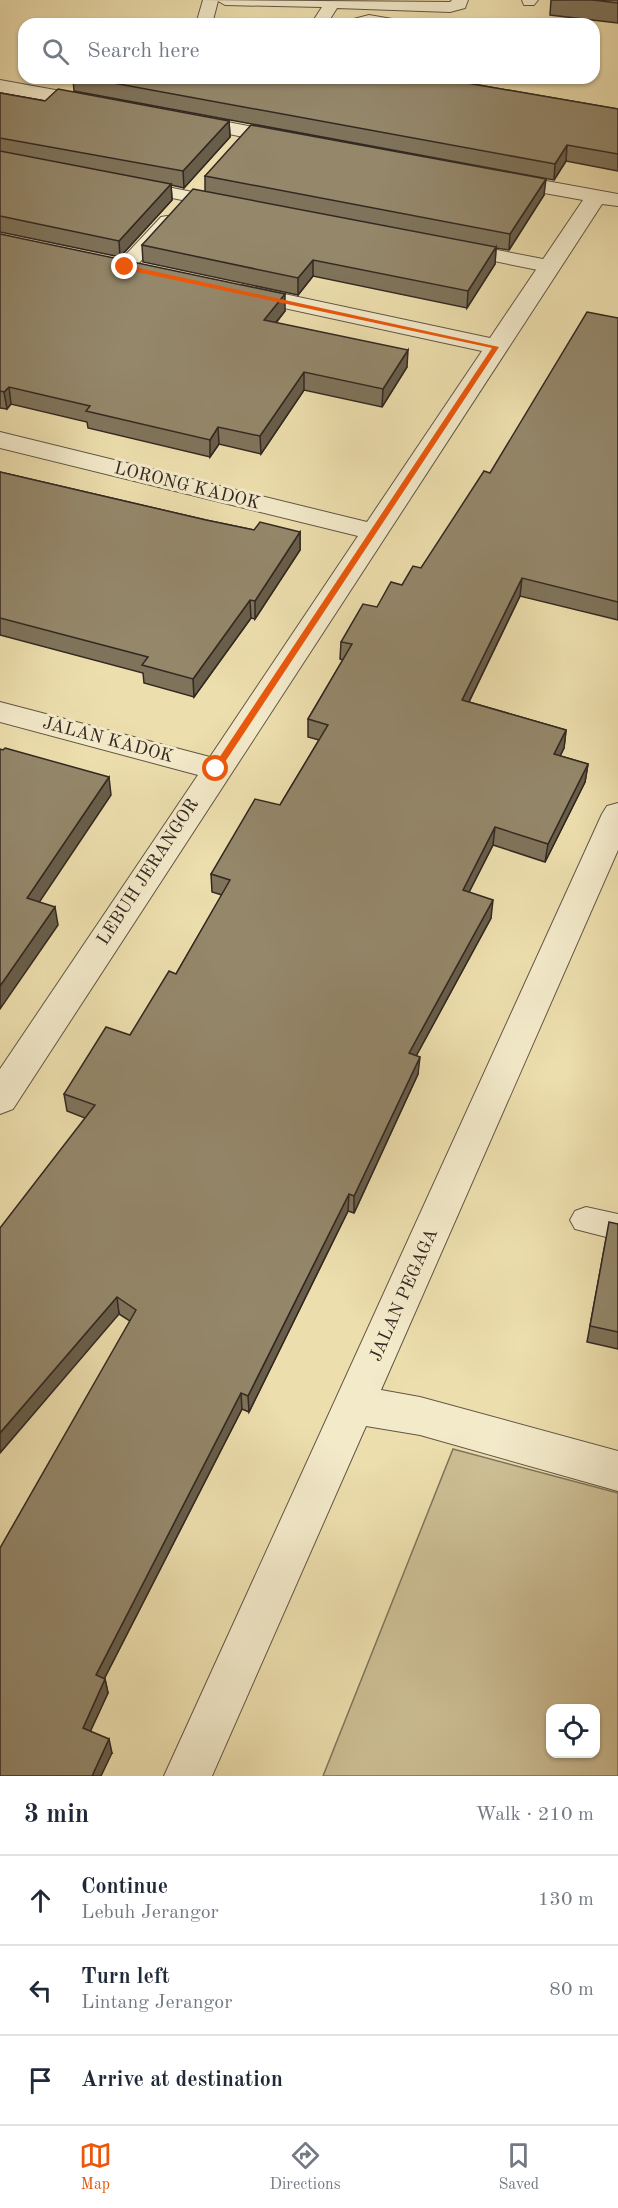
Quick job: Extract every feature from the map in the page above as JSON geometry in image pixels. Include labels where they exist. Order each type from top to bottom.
[{"type":"street","points":[[0,86],[118,108]]},
{"type":"street","points":[[165,116],[305,143]]},
{"type":"street","points":[[480,175],[607,199]]},
{"type":"street","name":"LEBUH JERANGOR","points":[[0,1099],[548,266],[607,199]]},
{"type":"street","points":[[114,265],[148,272]]},
{"type":"street","points":[[218,287],[496,347]]},
{"type":"street","name":"LORONG KADOK","points":[[0,440],[374,532]]},
{"type":"street","name":"JALAN KADOK","points":[[0,712],[216,769]]},
{"type":"street","name":"JALAN PEGAGA","points":[[189,1776],[618,814]]},
{"type":"street","points":[[355,1405],[420,1416],[618,1472]]},
{"type":"lane","points":[[206,18],[211,0]]},
{"type":"lane","points":[[225,0],[450,7],[460,5],[460,0]]},
{"type":"lane","points":[[322,18],[332,3]]},
{"type":"lane","points":[[233,148],[248,132]]},
{"type":"lane","points":[[114,265],[204,180]]},
{"type":"lane","points":[[122,183],[235,205]]},
{"type":"lane","points":[[444,246],[548,266]]},
{"type":"lane","points":[[586,1220],[618,1227]]},
{"type":"shaded area","points":[[453,1449],[618,1493],[618,1776],[323,1776]]},
{"type":"building","points":[[593,0],[618,0],[618,3]]},
{"type":"building","points":[[119,84],[473,84],[618,109],[618,154],[567,145],[555,164]]},
{"type":"building","points":[[58,89],[229,121],[183,171],[0,138],[0,93],[45,101]]},
{"type":"building","points":[[251,125],[546,179],[510,234],[205,176]]},
{"type":"building","points":[[0,151],[171,184],[119,241],[0,216]]},
{"type":"building","points":[[193,189],[496,247],[468,291],[313,260],[298,278],[142,245]]},
{"type":"building","points":[[0,234],[285,294],[264,320],[408,350],[383,389],[304,372],[260,436],[218,427],[210,440],[86,411],[90,406],[9,387],[4,392],[0,391]]},
{"type":"building","points":[[587,312],[618,318],[618,602],[522,578],[462,700],[566,730],[554,754],[588,764],[548,844],[495,827],[463,890],[493,900],[409,1053],[420,1057],[354,1196],[349,1194],[248,1396],[241,1393],[96,1675],[105,1679],[83,1728],[109,1739],[92,1776],[0,1776],[0,1548],[136,1310],[117,1297],[0,1433],[0,1228],[95,1105],[64,1094],[106,1027],[130,1035],[169,971],[176,974],[230,880],[211,874],[255,799],[280,805],[328,725],[308,719],[352,644],[341,642],[363,604],[377,607],[391,582],[402,585],[413,566],[421,568],[484,471],[490,473]]},
{"type":"building","points":[[0,472],[254,530],[260,522],[300,532],[255,601],[250,600],[193,679],[142,665],[148,657],[0,618]]},
{"type":"building","points":[[5,748],[109,777],[27,898],[55,907],[0,986],[0,749]]},
{"type":"building","points":[[609,1222],[618,1224],[618,1332],[590,1326]]},
{"type":"route","points":[[125,267],[496,347],[216,769]]}]
